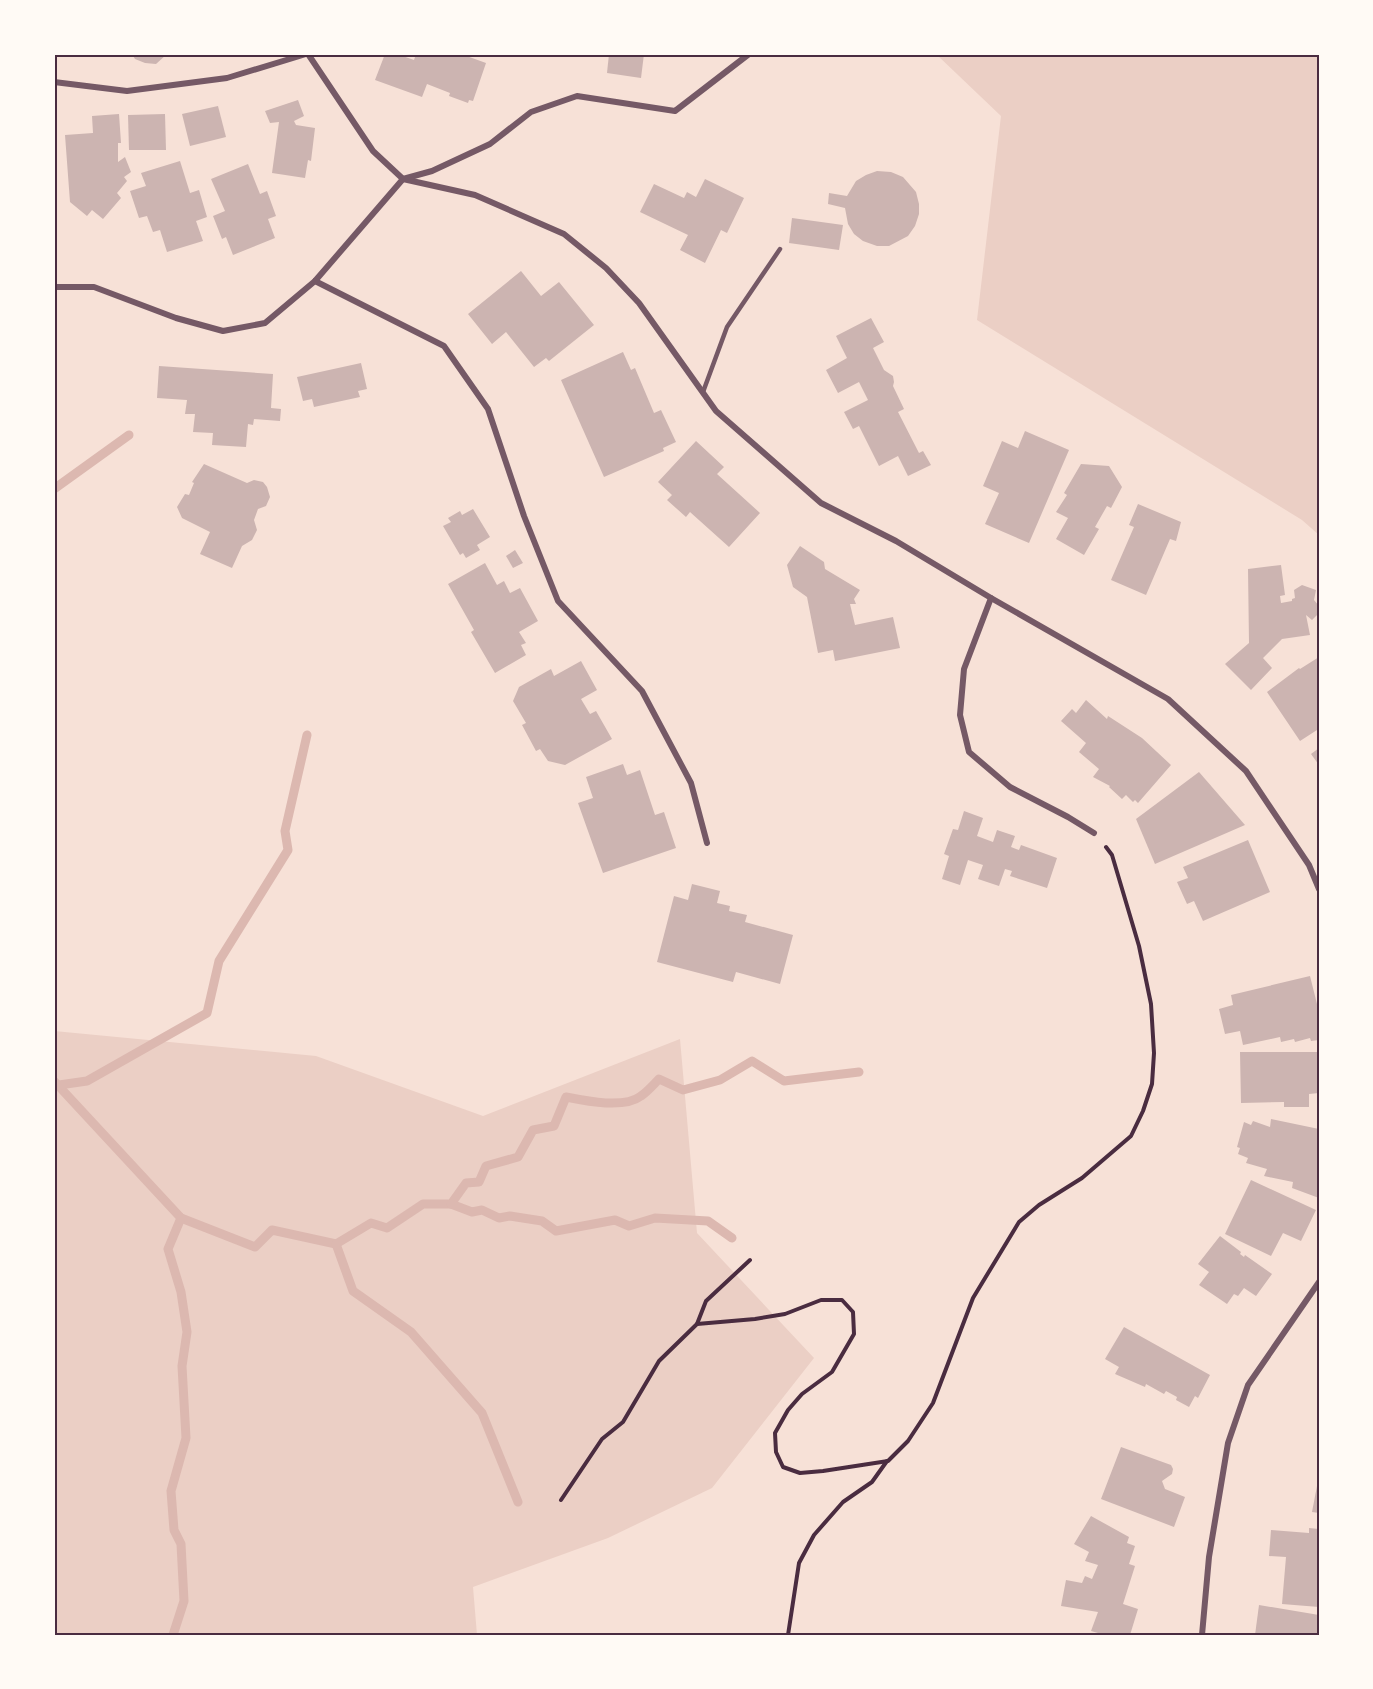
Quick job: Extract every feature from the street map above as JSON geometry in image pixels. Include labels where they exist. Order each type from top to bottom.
[{"type":"street","points":[[54,82],[127,91],[227,78],[307,54],[373,152],[403,179],[475,195],[564,234],[606,268],[639,303],[716,411],[821,503],[896,541],[1168,699],[1246,771],[1309,865],[1319,889]]},
{"type":"street","points":[[54,287],[94,287],[176,318],[223,331],[265,323],[315,281],[403,179],[432,171],[490,144],[531,112],[577,96],[675,111],[750,54]]},
{"type":"street","points":[[315,281],[444,346],[488,409],[524,516],[558,601],[642,691],[691,783],[708,843]]},
{"type":"street","points":[[991,598],[964,669],[960,715],[969,752],[1010,787],[1094,833]]},
{"type":"street","points":[[1202,1635],[1209,1557],[1228,1443],[1248,1385],[1319,1282]]},
{"type":"lane","points":[[703,392],[727,327],[780,249]]},
{"type":"path","points":[[788,1635],[799,1563],[814,1535],[843,1502],[872,1482],[888,1461],[908,1441],[933,1403],[973,1298],[1019,1222],[1039,1205],[1082,1178],[1131,1136],[1143,1111],[1152,1084],[1154,1053],[1151,1004],[1139,946],[1112,855],[1094,833]]},
{"type":"path","points":[[561,1500],[602,1439],[623,1422],[659,1362],[696,1324],[706,1300],[750,1260]]},
{"type":"path","points":[[696,1324],[755,1319],[785,1314],[821,1300],[842,1300],[853,1312],[854,1334],[832,1372],[802,1394],[788,1410],[775,1433],[776,1452],[783,1467],[800,1473],[888,1461]]},
{"type":"shaded area","points":[[936,54],[1319,54],[1319,535],[1302,520],[977,320],[1001,116]]},
{"type":"shaded area","points":[[54,1031],[316,1056],[483,1116],[680,1039],[697,1233],[814,1358],[712,1488],[608,1538],[473,1587],[477,1635],[54,1635]]},
{"type":"building","points":[[132,54],[167,54],[156,64],[135,59]]},
{"type":"building","points":[[385,54],[397,54],[414,60],[416,54],[461,54],[486,63],[473,101],[469,100],[468,103],[427,84],[422,97],[375,80]]},
{"type":"building","points":[[609,54],[644,54],[641,78],[607,73]]},
{"type":"building","points":[[298,100],[304,116],[294,121],[296,125],[315,128],[311,161],[308,160],[305,178],[272,173],[279,122],[270,123],[265,111]]},
{"type":"building","points":[[218,106],[226,137],[190,146],[182,114]]},
{"type":"building","points":[[119,114],[121,143],[118,143],[118,162],[125,157],[131,172],[124,177],[127,181],[117,193],[121,198],[103,219],[92,210],[87,216],[70,202],[65,135],[93,133],[92,116]]},
{"type":"building","points":[[165,114],[166,150],[129,150],[128,115]]},
{"type":"building","points":[[180,161],[190,193],[199,190],[207,217],[196,221],[203,241],[167,252],[160,230],[153,232],[147,216],[139,218],[130,191],[146,186],[141,173]]},
{"type":"building","points":[[248,164],[260,194],[267,191],[276,216],[268,219],[275,238],[233,255],[226,237],[222,239],[213,216],[225,211],[211,179]]},
{"type":"building","points":[[877,171],[891,172],[903,177],[916,192],[919,204],[915,226],[908,236],[889,246],[877,246],[863,241],[854,234],[848,224],[845,208],[828,204],[829,193],[847,196],[856,181]]},
{"type":"building","points":[[705,179],[744,198],[727,233],[721,230],[705,263],[680,250],[688,235],[640,212],[654,184],[684,198],[687,192],[696,197]]},
{"type":"building","points":[[792,218],[843,225],[839,250],[789,243]]},
{"type":"building","points":[[521,271],[541,296],[559,282],[594,325],[549,361],[546,358],[534,367],[506,332],[492,344],[468,314]]},
{"type":"building","points":[[871,318],[884,342],[873,348],[884,370],[893,376],[893,386],[904,409],[898,412],[919,453],[923,451],[931,465],[908,476],[898,456],[879,466],[859,426],[853,429],[844,412],[868,400],[859,382],[838,393],[826,370],[847,358],[836,336]]},
{"type":"building","points":[[623,352],[631,370],[635,368],[654,413],[661,410],[676,442],[663,448],[664,451],[604,477],[561,380]]},
{"type":"building","points":[[361,363],[367,389],[358,391],[360,397],[314,407],[312,399],[303,401],[297,377]]},
{"type":"building","points":[[159,366],[273,374],[271,408],[281,409],[280,421],[254,419],[253,425],[248,424],[246,447],[212,445],[213,433],[193,432],[195,414],[185,414],[187,400],[157,398]]},
{"type":"building","points":[[1025,431],[1069,450],[1029,543],[985,524],[999,493],[983,486],[1002,441],[1018,448]]},
{"type":"building","points":[[696,441],[724,467],[717,474],[760,513],[729,547],[690,512],[686,517],[667,500],[672,495],[658,482]]},
{"type":"building","points":[[204,464],[247,483],[254,480],[263,482],[270,497],[266,506],[258,509],[254,520],[257,530],[252,540],[242,546],[232,568],[200,554],[210,532],[182,518],[177,507],[185,494],[189,495],[194,483],[192,482]]},
{"type":"building","points":[[1081,464],[1109,466],[1122,487],[1111,508],[1107,506],[1095,527],[1099,529],[1084,555],[1056,539],[1068,518],[1056,512],[1067,495],[1064,493]]},
{"type":"building","points":[[1138,504],[1181,522],[1176,541],[1170,539],[1146,595],[1111,580],[1134,527],[1129,525]]},
{"type":"building","points":[[473,509],[490,537],[477,545],[480,550],[466,558],[463,553],[460,555],[443,526],[451,522],[448,518],[460,511],[462,515]]},
{"type":"building","points":[[800,546],[824,562],[825,569],[860,590],[854,599],[856,604],[850,604],[855,625],[893,617],[900,648],[835,661],[833,650],[818,653],[807,597],[793,587],[787,565]]},
{"type":"building","points":[[515,550],[523,563],[513,568],[506,556]]},
{"type":"building","points":[[485,563],[497,585],[504,581],[510,593],[520,588],[538,621],[519,632],[526,643],[521,645],[526,655],[495,673],[471,632],[474,630],[448,584]]},
{"type":"building","points":[[1281,565],[1285,595],[1280,596],[1281,603],[1292,601],[1295,598],[1294,590],[1302,585],[1316,590],[1314,600],[1319,606],[1319,613],[1312,620],[1306,615],[1310,635],[1282,639],[1263,658],[1272,668],[1251,690],[1225,664],[1249,643],[1248,569]]},
{"type":"building","points":[[1319,657],[1319,733],[1317,730],[1300,741],[1267,692],[1299,668]]},
{"type":"building","points":[[581,661],[597,690],[581,699],[590,714],[596,711],[612,739],[565,765],[548,761],[540,749],[536,751],[522,725],[526,723],[513,701],[519,687],[551,669],[554,676]]},
{"type":"building","points":[[1086,700],[1107,719],[1108,716],[1142,738],[1171,765],[1138,803],[1135,800],[1133,802],[1126,795],[1122,799],[1110,786],[1093,777],[1099,769],[1079,752],[1086,743],[1061,721],[1072,709],[1076,713]]},
{"type":"building","points":[[1319,748],[1319,765],[1311,754]]},
{"type":"building","points":[[623,764],[627,775],[640,770],[655,815],[664,812],[676,848],[603,873],[578,803],[593,798],[586,777]]},
{"type":"building","points":[[1199,772],[1245,825],[1155,864],[1136,819]]},
{"type":"building","points":[[964,811],[983,818],[977,836],[993,842],[997,830],[1015,836],[1011,847],[1019,850],[1021,845],[1057,858],[1047,888],[1010,876],[1012,871],[1005,869],[999,886],[978,879],[983,865],[968,860],[960,885],[942,879],[949,856],[944,854],[953,829],[958,830]]},
{"type":"building","points":[[1248,840],[1270,892],[1203,921],[1194,901],[1187,904],[1177,882],[1188,878],[1183,867]]},
{"type":"building","points":[[692,884],[720,891],[717,903],[730,906],[729,911],[747,915],[745,922],[793,935],[780,984],[736,972],[733,982],[657,962],[674,896],[688,900]]},
{"type":"building","points":[[1310,976],[1319,1012],[1319,1040],[1311,1041],[1310,1038],[1295,1042],[1294,1039],[1281,1042],[1280,1037],[1243,1045],[1240,1031],[1225,1034],[1219,1009],[1233,1005],[1231,995]]},
{"type":"building","points":[[1240,1052],[1319,1052],[1319,1093],[1309,1094],[1309,1107],[1284,1107],[1284,1102],[1241,1103]]},
{"type":"building","points":[[1271,1119],[1319,1129],[1319,1198],[1292,1188],[1293,1182],[1264,1176],[1267,1169],[1246,1163],[1248,1158],[1238,1154],[1240,1148],[1237,1147],[1244,1122],[1251,1125],[1253,1121],[1270,1127]]},
{"type":"building","points":[[1251,1180],[1316,1210],[1301,1241],[1283,1233],[1271,1256],[1225,1234]]},
{"type":"building","points":[[1220,1236],[1244,1257],[1245,1255],[1272,1274],[1256,1296],[1244,1288],[1238,1296],[1234,1294],[1227,1304],[1199,1285],[1209,1272],[1198,1264]]},
{"type":"building","points":[[1124,1327],[1210,1375],[1198,1398],[1195,1396],[1189,1407],[1166,1391],[1164,1394],[1146,1384],[1145,1387],[1115,1374],[1119,1367],[1105,1359]]},
{"type":"building","points":[[1121,1447],[1171,1465],[1172,1474],[1162,1481],[1165,1489],[1185,1497],[1174,1527],[1101,1499]]},
{"type":"building","points":[[1317,1486],[1319,1487],[1319,1513],[1312,1512]]},
{"type":"building","points":[[1091,1516],[1129,1537],[1127,1543],[1135,1546],[1129,1564],[1135,1566],[1123,1604],[1138,1609],[1130,1635],[1105,1635],[1091,1631],[1098,1612],[1061,1606],[1066,1580],[1082,1583],[1085,1576],[1092,1579],[1098,1565],[1085,1561],[1089,1552],[1074,1544]]},
{"type":"building","points":[[1309,1528],[1319,1529],[1319,1607],[1282,1604],[1286,1557],[1269,1556],[1271,1530],[1309,1533]]},
{"type":"building","points":[[1259,1605],[1319,1615],[1319,1635],[1255,1635]]},
{"type":"waterway","points":[[54,489],[129,435]]},
{"type":"waterway","points":[[59,1085],[87,1081],[207,1013],[219,961],[288,850],[285,831],[307,735]]},
{"type":"waterway","points":[[54,1081],[181,1218],[255,1247],[272,1230],[336,1244],[371,1223],[387,1228],[423,1204],[451,1204],[466,1183],[479,1182],[486,1166],[518,1157],[533,1130],[554,1126],[566,1097],[605,1103],[625,1102],[641,1096],[659,1079],[683,1090],[720,1080],[752,1061],[784,1081],[859,1072]]},
{"type":"waterway","points":[[451,1204],[472,1212],[482,1210],[499,1218],[510,1216],[542,1221],[556,1231],[615,1220],[629,1226],[655,1218],[708,1221],[732,1238]]},
{"type":"waterway","points":[[173,1635],[184,1601],[181,1544],[174,1530],[171,1491],[186,1438],[182,1366],[187,1332],[181,1292],[168,1249],[181,1218]]},
{"type":"waterway","points":[[336,1244],[353,1291],[411,1332],[482,1413],[518,1502]]}]
